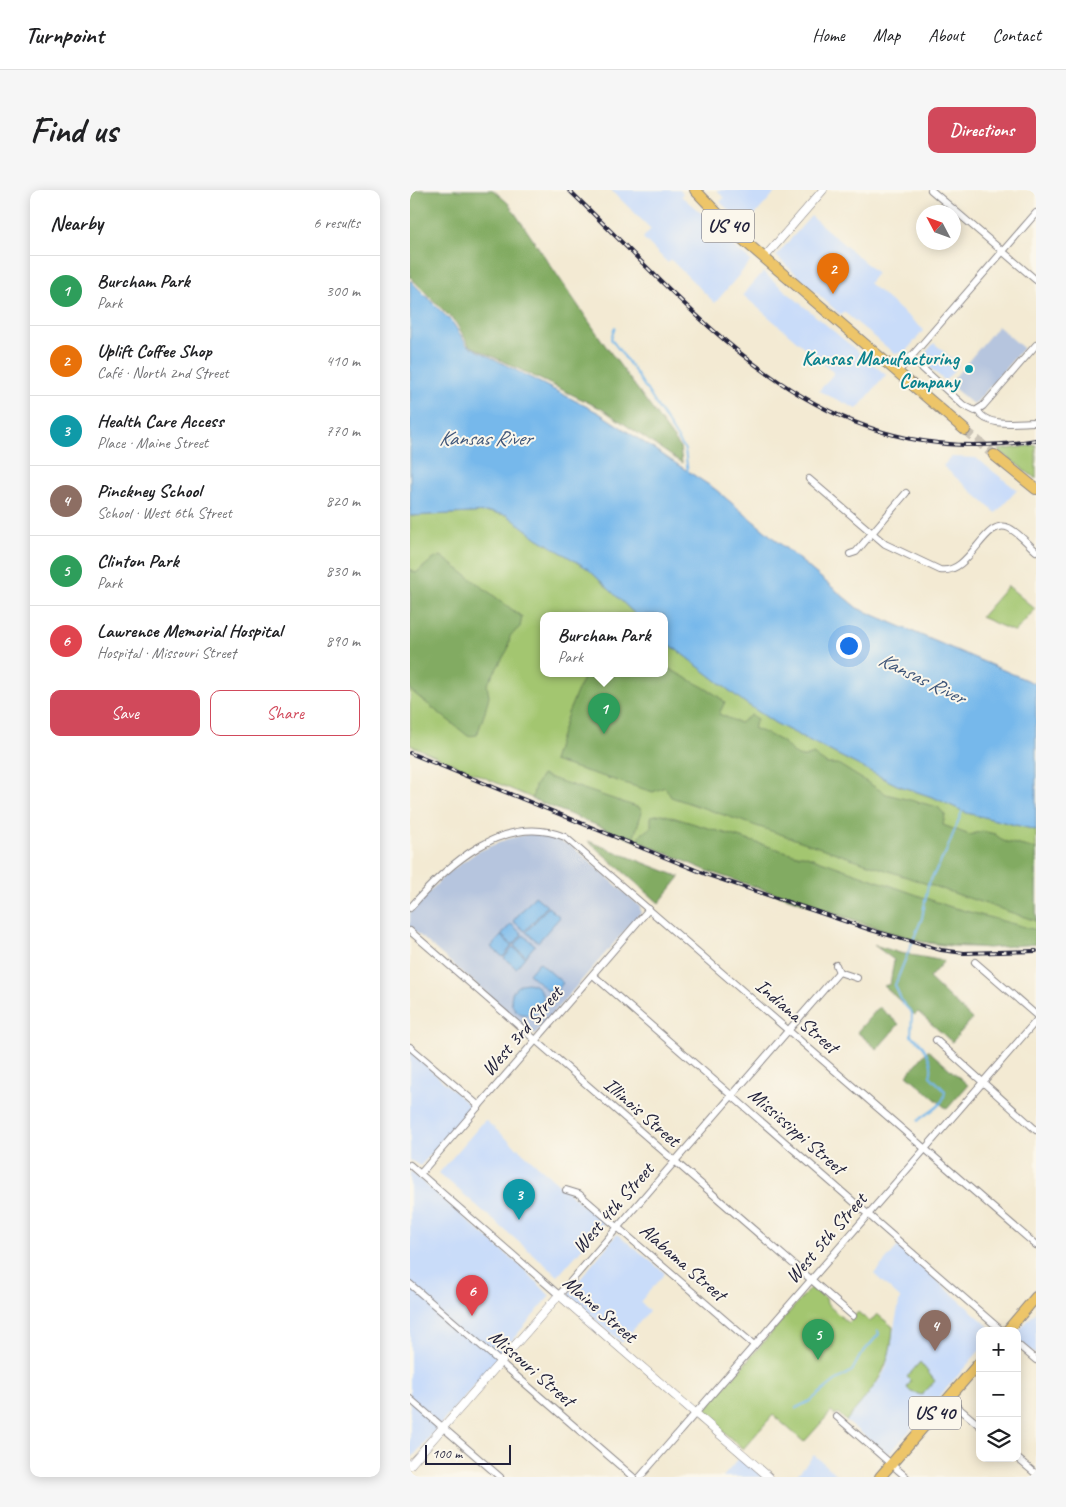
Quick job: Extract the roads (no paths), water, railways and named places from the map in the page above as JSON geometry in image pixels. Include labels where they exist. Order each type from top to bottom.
[{"type":"highway","name":"US 40","points":[[694,190],[729,227],[764,258],[966,430]]},
{"type":"highway","points":[[994,455],[1036,488]]},
{"type":"highway","points":[[1010,1327],[1036,1297]]},
{"type":"highway","name":"US 40","points":[[880,1477],[976,1367]]},
{"type":"street","points":[[764,258],[824,190]]},
{"type":"street","points":[[935,191],[1036,280]]},
{"type":"street","points":[[898,372],[1036,213]]},
{"type":"street","points":[[978,411],[1036,345]]},
{"type":"street","points":[[910,358],[966,407],[978,411],[982,417],[990,421],[1036,422]]},
{"type":"street","points":[[809,479],[890,547],[940,570],[953,570],[961,565],[992,530],[1002,526],[1012,530],[1036,551]]},
{"type":"street","points":[[850,554],[856,552],[906,493]]},
{"type":"street","name":"Indiana Street","points":[[410,908],[440,875],[463,857],[501,837],[529,829],[552,833],[572,842],[1036,1245]]},
{"type":"street","name":"West 3rd Street","points":[[420,1174],[649,909]]},
{"type":"street","name":"Illinois Street","points":[[410,931],[853,1316]]},
{"type":"street","points":[[975,962],[1036,1015]]},
{"type":"street","points":[[836,965],[839,972],[857,978]]},
{"type":"street","name":"West 4th Street","points":[[410,1465],[839,972]]},
{"type":"street","name":"Mississippi Street","points":[[593,975],[997,1327]]},
{"type":"street","name":"West 5th Street","points":[[640,1477],[1036,1021]]},
{"type":"street","points":[[936,1040],[1036,1130]]},
{"type":"street","points":[[410,1047],[479,1106]]},
{"type":"street","name":"Maine Street","points":[[410,1165],[769,1477]]},
{"type":"street","name":"Alabama Street","points":[[566,1190],[579,1194],[754,1346]]},
{"type":"street","name":"Missouri Street","points":[[410,1284],[633,1477]]},
{"type":"street","points":[[1021,1347],[1036,1360]]},
{"type":"street","points":[[410,1399],[500,1477]]},
{"type":"street","points":[[948,1399],[976,1423]]},
{"type":"street","points":[[836,1416],[906,1477]]},
{"type":"street","points":[[1021,1461],[1036,1474]]},
{"type":"water","name":"Kansas River","points":[[410,280],[453,323],[467,345],[599,413],[715,489],[857,608],[1036,684],[1036,830],[967,813],[935,798],[897,785],[775,723],[744,702],[668,643],[668,612],[633,612],[587,568],[537,538],[507,515],[490,512],[410,516]]},
{"type":"water","points":[[535,896],[547,906],[525,931],[513,921]]},
{"type":"water","points":[[548,907],[560,917],[538,942],[526,932]]},
{"type":"water","points":[[511,924],[522,934],[513,945],[501,935]]},
{"type":"water","points":[[523,935],[535,945],[526,956],[514,946]]},
{"type":"water","points":[[501,936],[512,946],[503,957],[491,947]]},
{"type":"water","points":[[513,947],[525,957],[516,968],[504,958]]},
{"type":"water","points":[[539,962],[563,983],[553,995],[529,974]]},
{"type":"water","points":[[527,983],[533,984],[538,988],[542,993],[542,1005],[538,1010],[533,1014],[527,1015],[521,1014],[516,1010],[512,1005],[511,999],[512,993],[516,988],[521,984]]},
{"type":"waterway","points":[[615,327],[611,339],[634,370],[685,450],[688,473]]},
{"type":"waterway","points":[[918,1121],[939,1105],[945,1091],[930,1076],[931,1065],[927,1053],[920,1043],[911,1036],[912,1013],[902,1002],[895,985],[922,918],[928,885],[946,852],[963,809]]},
{"type":"waterway","points":[[796,1408],[810,1401],[835,1381],[852,1371],[860,1356],[879,1334],[878,1331]]},
{"type":"tunnel","points":[[965,430],[994,455]]},
{"type":"railway","points":[[569,190],[670,290],[721,337],[774,378],[830,411],[892,434],[960,445],[1036,440]]},
{"type":"railway","points":[[410,753],[708,875],[871,930],[941,950],[964,953],[1036,951]]},
{"type":"place","name":"Uplift Coffee Shop","points":[[833,294]]},
{"type":"place","name":"Kansas Manufacturing Company","points":[[969,369]]},
{"type":"place","name":"Burcham Park","points":[[604,734]]},
{"type":"place","name":"Health Care Access","points":[[519,1220]]},
{"type":"place","name":"Lawrence Memorial Hospital","points":[[472,1316]]},
{"type":"place","name":"Pinckney School","points":[[935,1351]]},
{"type":"place","name":"Clinton Park","points":[[818,1360]]}]
